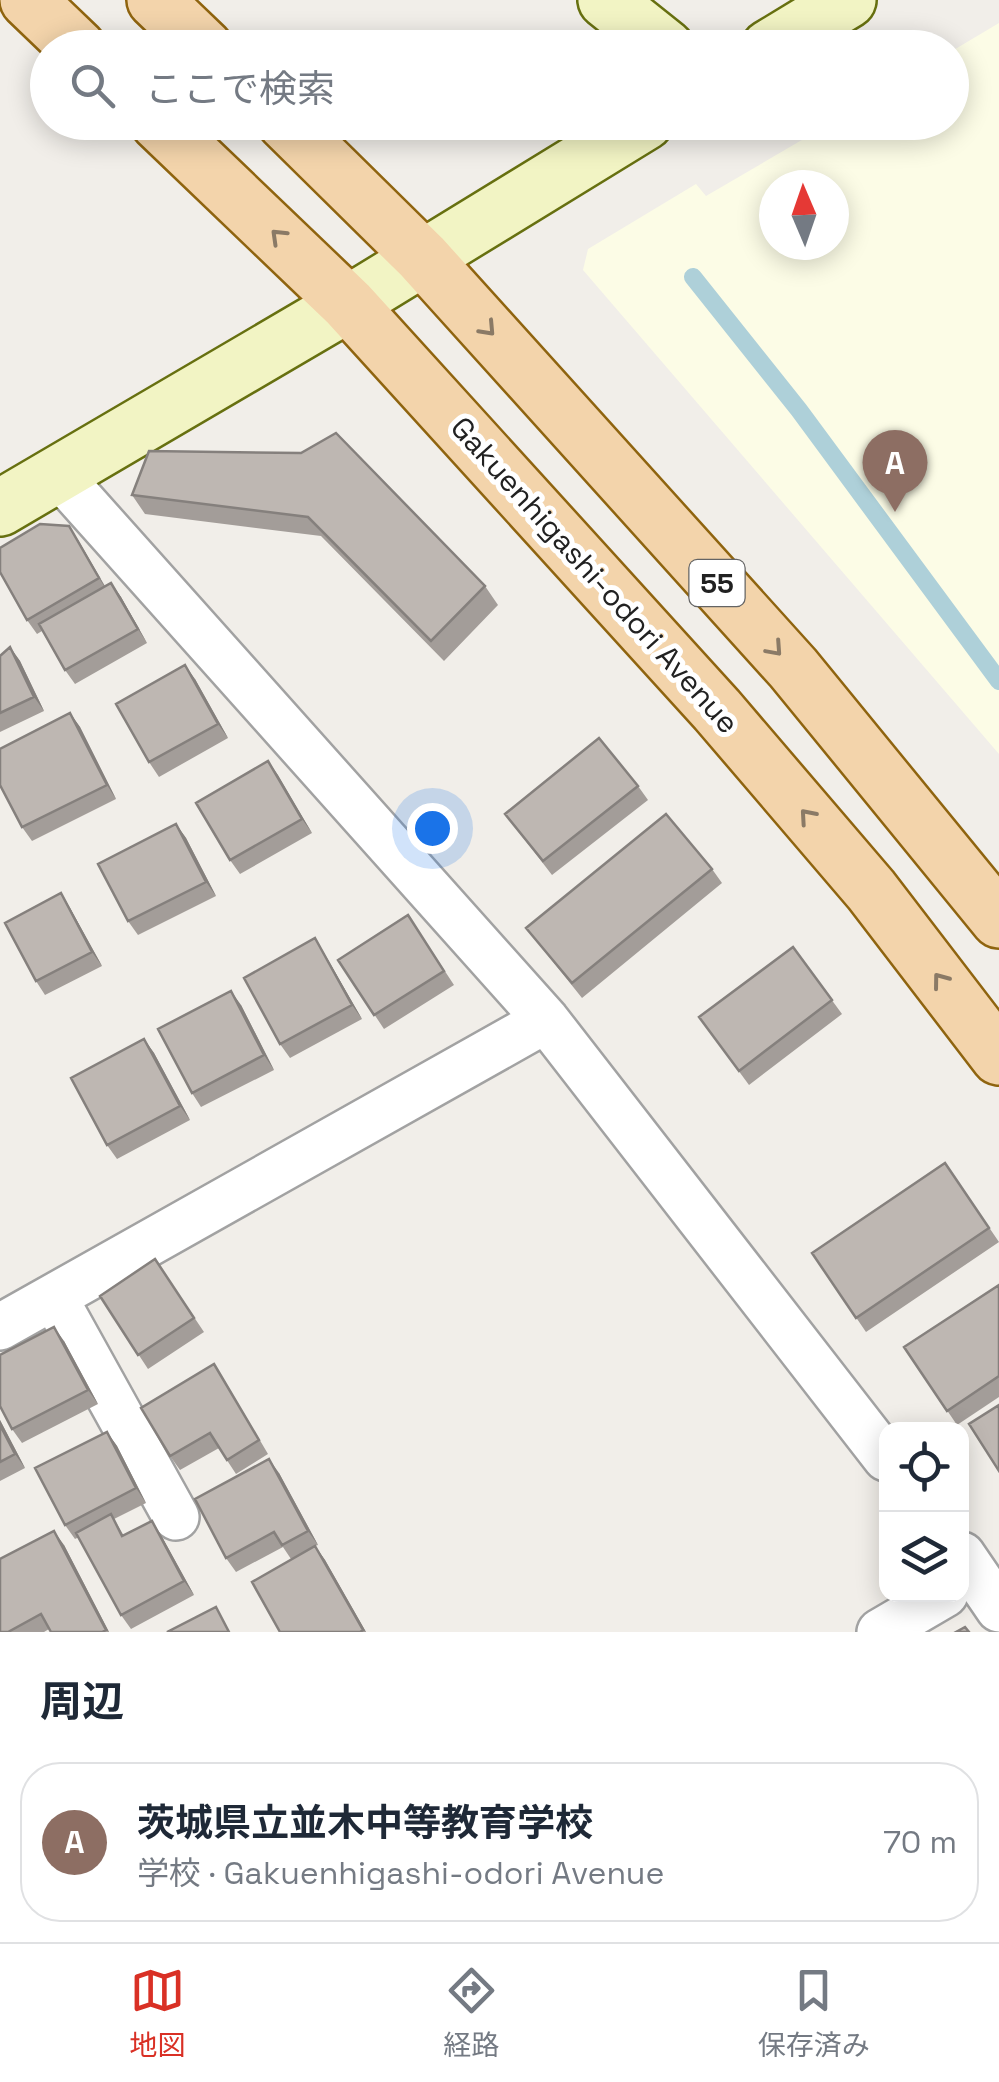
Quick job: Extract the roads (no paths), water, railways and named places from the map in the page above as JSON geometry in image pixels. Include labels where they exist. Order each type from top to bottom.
[{"type":"main road","points":[[28,0],[59,30]]},
{"type":"main road","points":[[155,0],[186,30]]},
{"type":"main road","name":"Gakuenhigashi-odori Avenue","points":[[177,140],[348,304],[730,725],[870,890],[999,1058]]},
{"type":"main road","name":"55","points":[[303,140],[422,257],[793,668],[999,920]]},
{"type":"street","points":[[606,0],[644,30]]},
{"type":"street","points":[[799,30],[848,0]]},
{"type":"street","points":[[0,508],[348,304],[615,140]]},
{"type":"street","points":[[58,474],[546,1020],[879,1449]]},
{"type":"street","points":[[0,1327],[546,1020]]},
{"type":"street","points":[[54,1296],[176,1517]]},
{"type":"street","points":[[880,1632],[936,1602]]},
{"type":"waterway","points":[[693,277],[799,410],[999,681]]},
{"type":"place","name":"茨城県立並木中等教育学校","points":[[895,512]]}]
